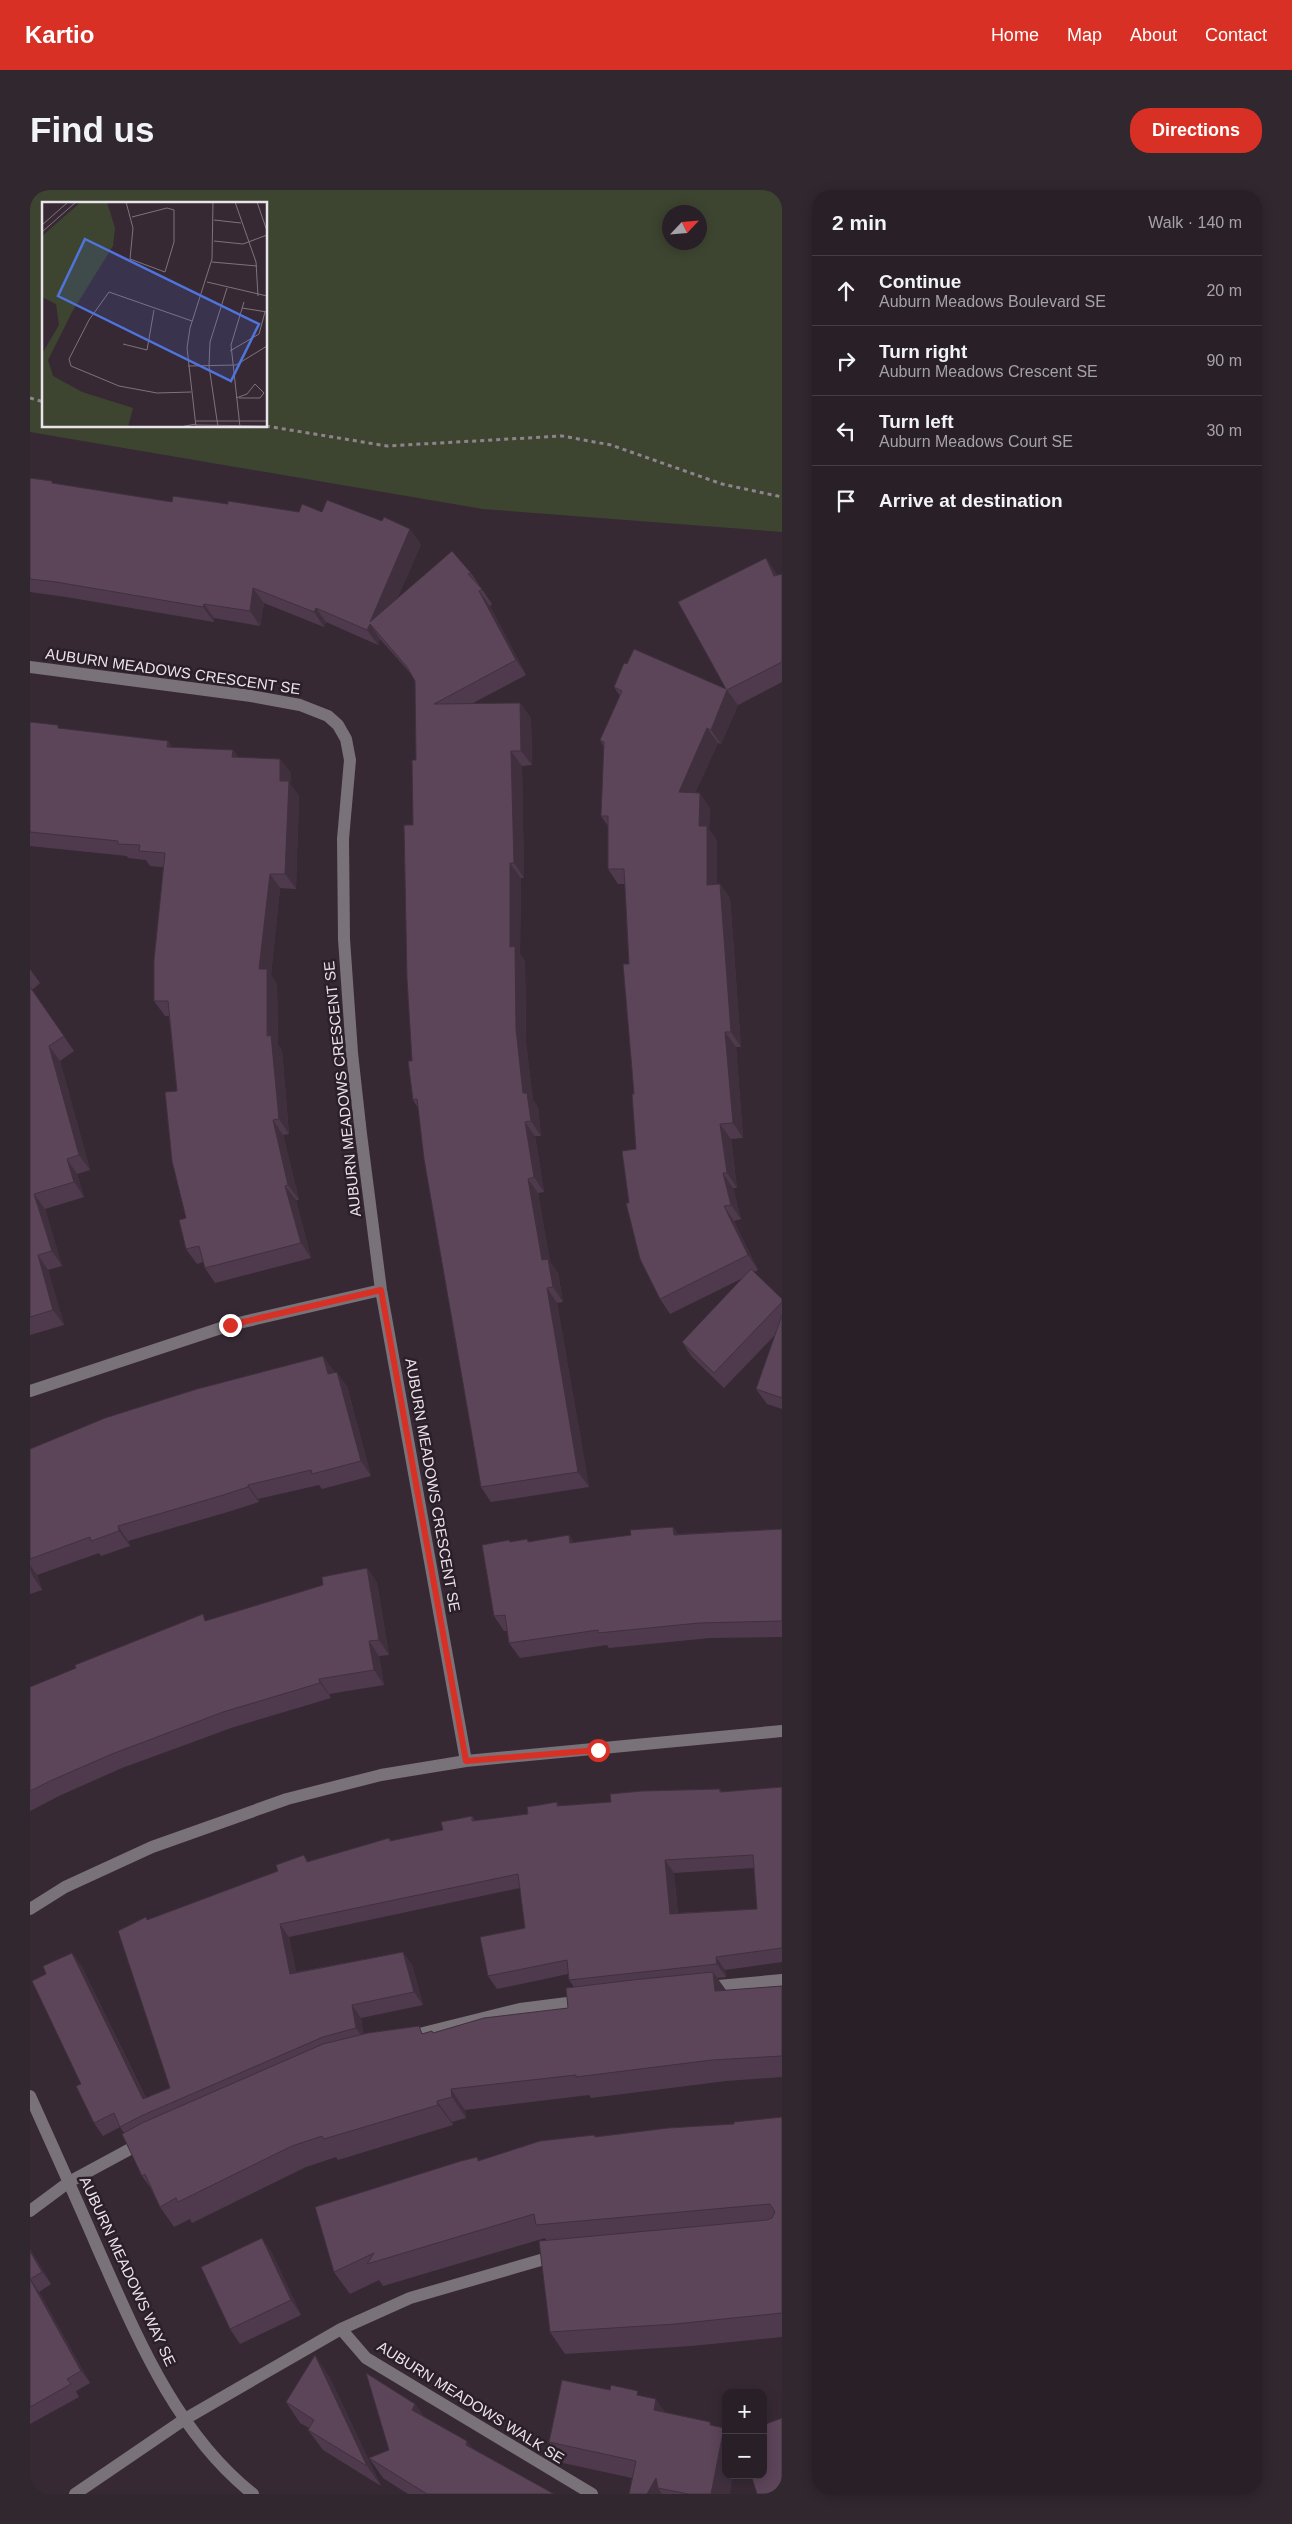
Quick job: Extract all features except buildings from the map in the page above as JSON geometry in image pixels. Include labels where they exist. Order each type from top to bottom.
[{"type":"street","name":"AUBURN MEADOWS CRESCENT SE","points":[[30,667],[251,696],[300,705],[328,716],[342,731],[348,746],[350,760],[344,815],[343,874],[346,990],[358,1108],[381,1290],[466,1761]]},
{"type":"street","points":[[30,1391],[230,1325],[381,1290]]},
{"type":"street","points":[[30,1909],[65,1887],[152,1847],[287,1799],[381,1775],[466,1761],[782,1731]]},
{"type":"street","points":[[694,1988],[782,1980]]},
{"type":"street","points":[[392,2042],[520,2009],[597,1999]]},
{"type":"street","name":"AUBURN MEADOWS WAY SE","points":[[30,2096],[128,2318],[158,2377],[185,2419],[221,2464],[253,2494]]},
{"type":"street","points":[[30,2211],[69,2182],[153,2136]]},
{"type":"street","points":[[76,2494],[185,2419],[341,2329],[410,2298],[549,2256],[568,2254]]},
{"type":"street","name":"AUBURN MEADOWS WALK SE","points":[[341,2329],[366,2358],[592,2494]]},
{"type":"path","points":[[268,426],[387,446],[562,436],[611,444],[722,484],[782,497]]},
{"type":"green space","points":[[30,190],[782,190],[782,532],[483,509],[30,432]]},
{"type":"route","points":[[230,1325],[381,1290],[466,1761],[598,1750]]}]
